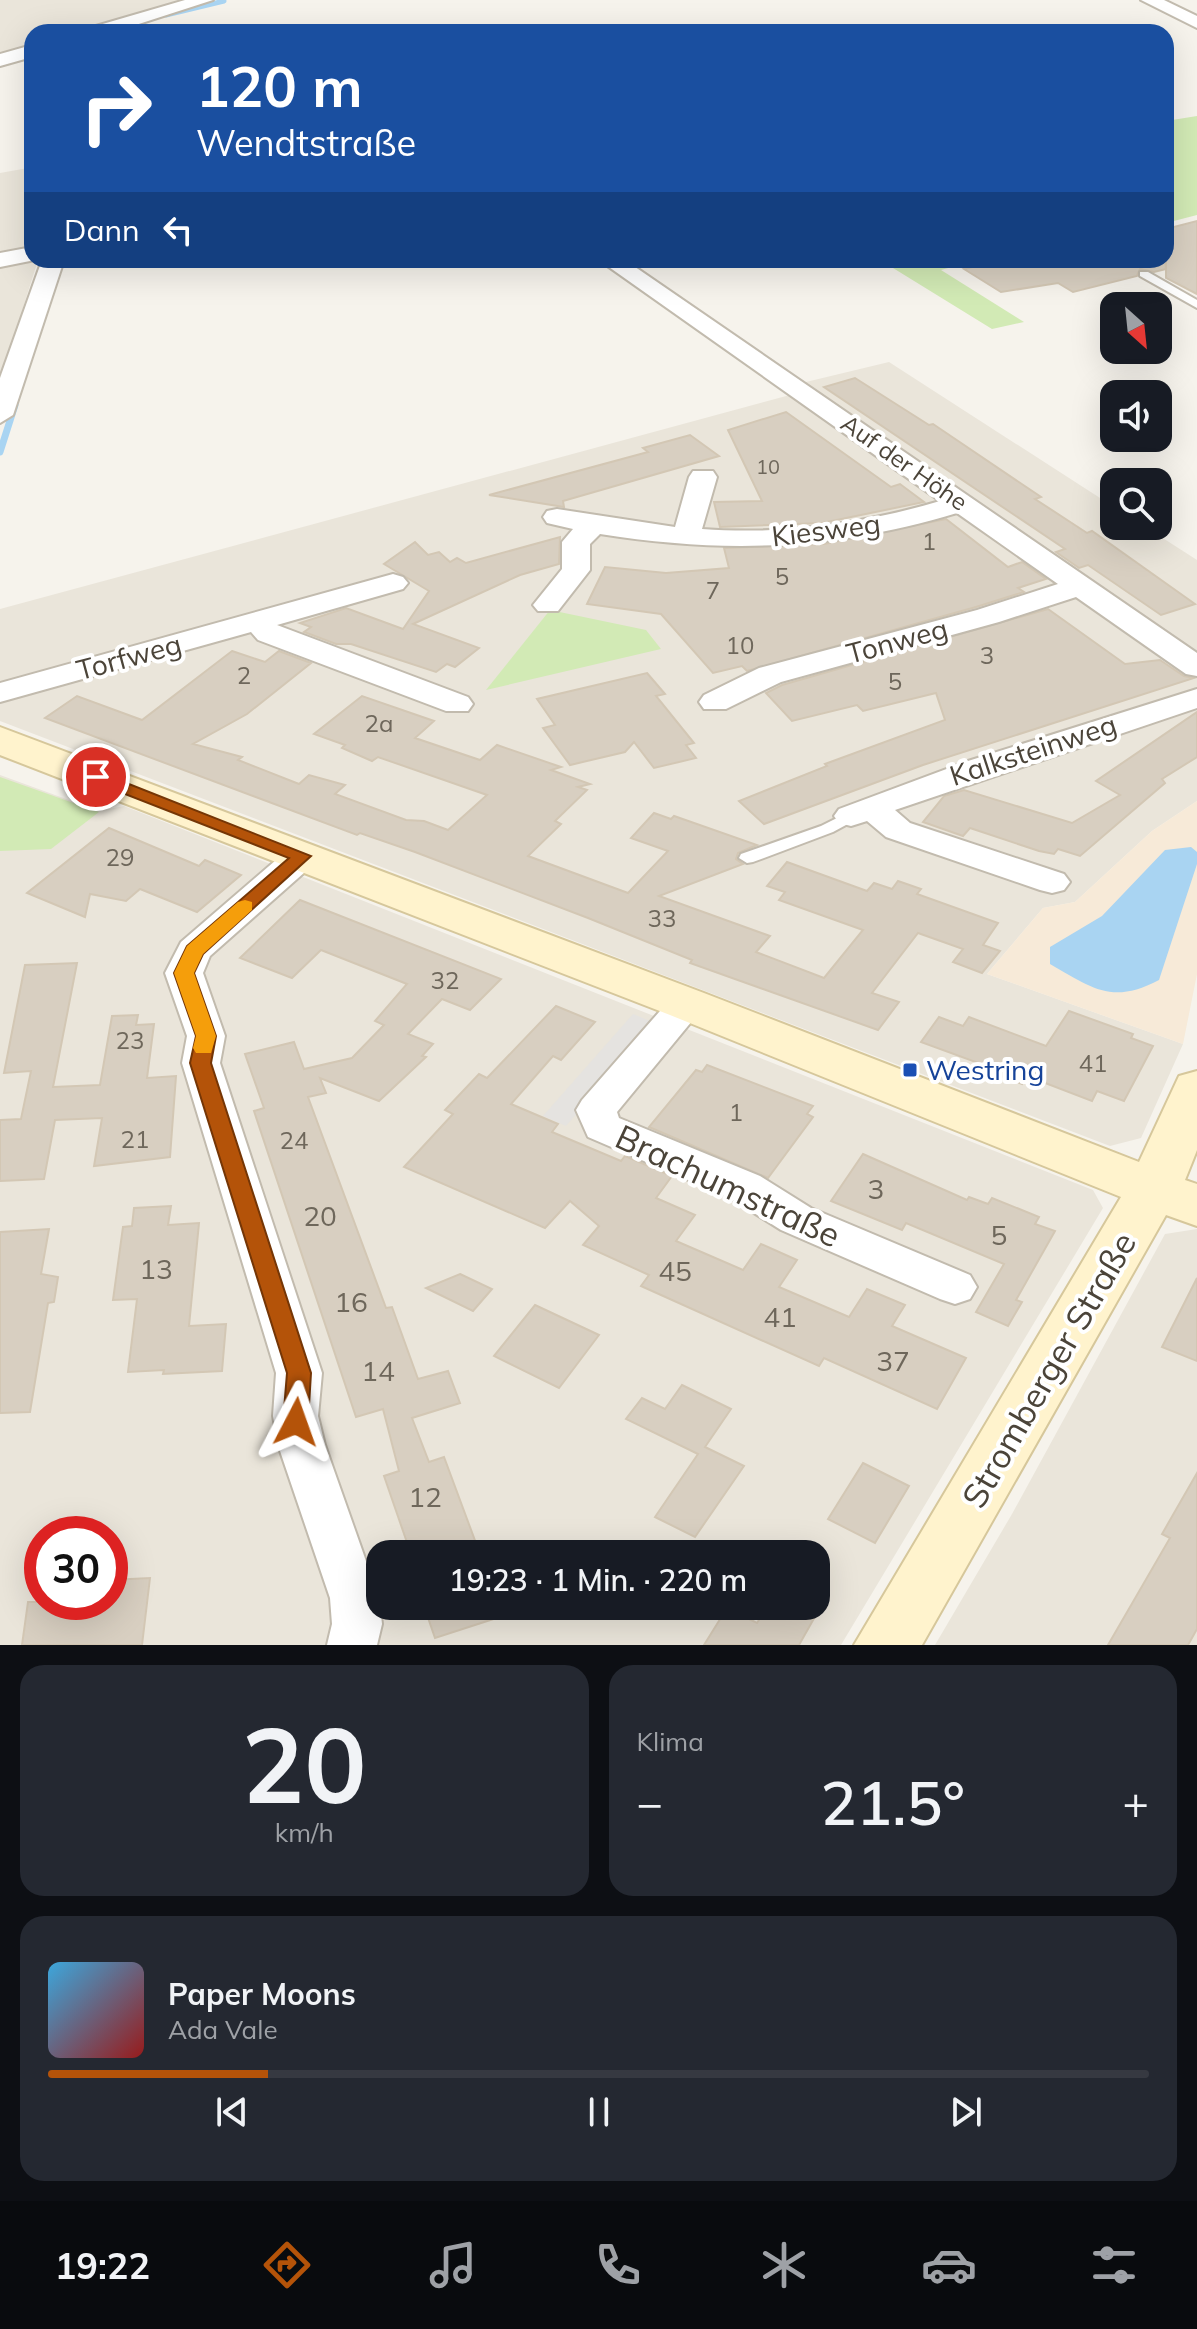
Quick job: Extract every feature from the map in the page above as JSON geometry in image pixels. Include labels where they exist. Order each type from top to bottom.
[{"type":"main road","points":[[0,740],[687,1004],[1176,1197]]},
{"type":"main road","name":"Stromberger Straße","points":[[887,1645],[1176,1197],[1197,1089]]},
{"type":"street","points":[[122,24],[204,0]]},
{"type":"street","points":[[1150,0],[1197,23]]},
{"type":"street","points":[[0,60],[24,53]]},
{"type":"street","points":[[0,260],[24,256]]},
{"type":"street","points":[[0,415],[50,268]]},
{"type":"street","name":"Auf der Höhe","points":[[622,268],[1083,585],[1197,667]]},
{"type":"street","points":[[686,537],[703,477]]},
{"type":"street","name":"Kiesweg","points":[[557,517],[686,537],[773,539],[879,526],[963,503]]},
{"type":"street","points":[[548,605],[576,570],[576,542],[593,525]]},
{"type":"street","name":"Torfweg","points":[[0,693],[393,583]]},
{"type":"street","name":"Tonweg","points":[[715,702],[770,675],[988,616],[1083,585]]},
{"type":"street","points":[[258,621],[269,634],[457,704]]},
{"type":"street","name":"Kalksteinweg","points":[[862,812],[1031,749],[1197,698]]},
{"type":"street","points":[[862,812],[898,830],[1052,882]]},
{"type":"street","points":[[302,856],[194,950],[184,973],[206,1036],[201,1063],[299,1373],[296,1422],[357,1602],[356,1637],[352,1645]]},
{"type":"street","name":"Brachumstraße","points":[[687,1004],[596,1110],[602,1127],[745,1187],[796,1219],[955,1287]]},
{"type":"lane","points":[[1144,274],[1197,305]]},
{"type":"lane","points":[[747,858],[827,829],[862,812]]},
{"type":"shaded area","points":[[0,0],[195,0],[114,24],[24,24],[24,50],[0,58]]},
{"type":"shaded area","points":[[24,169],[24,249],[0,254],[0,173]]},
{"type":"shaded area","points":[[24,262],[24,268],[35,268],[0,381],[0,265]]},
{"type":"shaded area","points":[[889,362],[1100,498],[1100,540],[1166,540],[1197,560],[1197,801],[1152,831],[1075,902],[1043,908],[987,974],[1183,1044],[1141,1138],[1110,1146],[0,721],[0,609],[790,395],[781,388]]},
{"type":"shaded area","points":[[0,775],[99,811],[124,806],[1093,1190],[1103,1208],[841,1645],[0,1645]]},
{"type":"shaded area","points":[[1197,801],[1197,974],[1183,1044],[987,974],[1043,908],[1075,902],[1152,831]]},
{"type":"shaded area","points":[[633,1014],[655,1023],[566,1126],[543,1116]]},
{"type":"shaded area","points":[[1197,1229],[1197,1645],[935,1645],[1012,1514],[1165,1234]]},
{"type":"green space","points":[[1197,116],[1197,215],[1174,221],[1174,120]]},
{"type":"green space","points":[[893,268],[948,268],[941,270],[1024,322],[992,329]]},
{"type":"green space","points":[[550,610],[646,630],[661,649],[486,690]]},
{"type":"green space","points":[[0,777],[99,812],[51,849],[0,851]]},
{"type":"water","points":[[1191,847],[1197,852],[1197,864],[1159,980],[1143,987],[1115,992],[1091,986],[1050,964],[1050,947],[1102,916],[1165,850]]},
{"type":"building","points":[[1197,221],[1197,294],[1166,278],[1166,268],[1174,268],[1174,227]]},
{"type":"building","points":[[1166,268],[1166,269],[1154,272],[1140,269],[1137,276],[1073,292],[1058,283],[1001,292],[964,269]]},
{"type":"building","points":[[855,378],[929,425],[933,424],[1041,497],[1035,499],[1087,533],[1092,531],[1100,540],[1105,540],[1195,604],[1161,615],[1088,565],[1079,568],[1056,552],[1065,549],[824,387]]},
{"type":"building","points":[[786,412],[891,487],[900,484],[924,502],[822,523],[720,527],[714,502],[762,501],[728,430]]},
{"type":"building","points":[[690,435],[719,456],[563,501],[564,507],[489,495],[648,452],[643,448]]},
{"type":"building","points":[[946,519],[1008,567],[1022,562],[1046,579],[1018,588],[1024,592],[976,607],[747,671],[742,666],[713,673],[661,614],[587,604],[605,567],[666,573],[729,568],[724,548],[824,544]]},
{"type":"building","points":[[560,537],[559,564],[520,575],[413,624],[479,648],[455,667],[447,664],[436,672],[351,644],[336,644],[304,632],[311,627],[300,623],[346,608],[403,629],[429,591],[384,564],[415,542],[428,555],[439,552],[450,562],[457,558],[466,563]]},
{"type":"building","points":[[1048,609],[1125,664],[1160,660],[1184,676],[1194,678],[923,765],[764,824],[739,801],[827,766],[825,764],[945,720],[936,693],[863,711],[857,705],[792,721],[766,693],[782,685]]},
{"type":"building","points":[[232,651],[265,662],[279,651],[311,663],[247,714],[193,744],[242,757],[238,760],[299,784],[309,775],[345,785],[335,794],[406,820],[424,821],[448,830],[487,795],[378,757],[372,761],[342,748],[345,745],[314,734],[362,696],[434,721],[415,738],[480,760],[497,745],[561,767],[551,770],[590,784],[578,787],[587,790],[555,821],[561,824],[528,856],[628,893],[668,851],[631,838],[654,813],[671,819],[674,816],[757,845],[738,853],[736,859],[743,864],[659,896],[770,936],[756,952],[824,978],[863,930],[779,900],[785,892],[767,886],[787,862],[867,891],[874,883],[892,889],[898,881],[921,889],[917,894],[998,923],[983,945],[1000,951],[982,973],[953,962],[963,949],[918,933],[872,993],[899,1002],[878,1030],[690,963],[692,960],[415,852],[360,833],[357,835],[45,718],[77,696],[142,720]]},
{"type":"building","points":[[647,673],[665,694],[656,696],[694,743],[686,745],[696,758],[654,768],[634,742],[625,752],[570,765],[543,728],[555,725],[537,699]]},
{"type":"building","points":[[1197,712],[1197,757],[1162,779],[1165,783],[1080,856],[1058,849],[1054,854],[1039,851],[970,828],[963,836],[923,822],[944,796],[964,790],[1072,823],[1120,795],[1096,781]]},
{"type":"building","points":[[109,828],[199,866],[205,860],[241,875],[197,912],[140,889],[126,901],[90,894],[85,917],[27,893]]},
{"type":"building","points":[[300,900],[501,979],[470,1010],[442,999],[408,1034],[433,1044],[422,1056],[426,1057],[379,1101],[320,1078],[326,1093],[308,1097],[386,1308],[392,1307],[418,1379],[448,1371],[460,1403],[412,1418],[429,1462],[444,1457],[475,1540],[406,1540],[384,1476],[399,1471],[383,1409],[356,1417],[254,1111],[264,1108],[245,1054],[294,1042],[304,1069],[352,1058],[384,1025],[375,1021],[407,984],[321,950],[292,978],[240,958]]},
{"type":"building","points":[[77,963],[53,1087],[100,1085],[112,1016],[138,1015],[136,1025],[154,1024],[147,1078],[176,1076],[170,1157],[94,1166],[102,1118],[55,1120],[44,1179],[0,1181],[0,1120],[21,1119],[31,1071],[4,1073],[25,965]]},
{"type":"building","points":[[556,1006],[595,1022],[561,1060],[553,1056],[511,1104],[558,1124],[552,1132],[621,1161],[625,1156],[672,1176],[656,1198],[695,1215],[676,1241],[743,1270],[761,1244],[797,1260],[779,1287],[849,1317],[867,1289],[905,1305],[892,1326],[966,1358],[937,1409],[824,1358],[819,1366],[641,1286],[649,1275],[583,1245],[599,1226],[570,1201],[545,1228],[404,1167],[453,1114],[445,1110],[479,1074],[487,1078]]},
{"type":"building","points":[[1069,1011],[1133,1034],[1131,1038],[1153,1046],[1124,1101],[1097,1091],[1092,1101],[1027,1076],[1022,1084],[982,1069],[984,1065],[921,1042],[939,1017],[963,1026],[969,1017],[1046,1046]]},
{"type":"building","points":[[707,1065],[813,1106],[807,1114],[813,1117],[768,1178],[649,1127],[696,1070],[702,1072]]},
{"type":"building","points":[[863,1154],[967,1200],[969,1197],[988,1204],[992,1198],[1039,1217],[1035,1224],[1055,1231],[1016,1300],[1022,1302],[1008,1326],[976,1312],[1004,1264],[906,1223],[902,1230],[831,1201]]},
{"type":"building","points":[[171,1206],[168,1225],[199,1223],[189,1326],[226,1324],[222,1371],[128,1372],[137,1299],[113,1300],[123,1227],[132,1226],[134,1208]]},
{"type":"building","points":[[49,1229],[41,1274],[58,1277],[54,1302],[48,1303],[30,1412],[0,1413],[0,1232]]},
{"type":"building","points":[[460,1274],[492,1289],[473,1311],[426,1288]]},
{"type":"building","points":[[1197,1278],[1197,1361],[1162,1347]]},
{"type":"building","points":[[535,1305],[599,1335],[559,1388],[494,1356]]},
{"type":"building","points":[[682,1385],[731,1409],[705,1447],[744,1466],[695,1537],[655,1517],[698,1454],[626,1419],[642,1398],[665,1409]]},
{"type":"building","points":[[863,1463],[909,1486],[875,1543],[828,1519]]},
{"type":"building","points":[[1197,1473],[1197,1629],[1188,1645],[1108,1645],[1170,1538],[1162,1534]]},
{"type":"building","points":[[150,1578],[142,1645],[22,1645],[25,1620],[128,1620],[128,1579]]},
{"type":"building","points":[[429,1620],[490,1620],[435,1638]]},
{"type":"building","points":[[720,1620],[751,1620],[757,1623],[759,1620],[813,1620],[799,1645],[704,1645]]},
{"type":"waterway","points":[[166,15],[224,1]]},
{"type":"waterway","points":[[0,452],[15,405]]},
{"type":"slow traffic","points":[[204,1048],[206,1036],[184,973],[194,950],[245,906]]},
{"type":"place","name":"Westring","points":[[910,1070]]},
{"type":"route","points":[[96,777],[302,856],[194,950],[184,973],[206,1036],[201,1063],[299,1373],[296,1422]]}]
